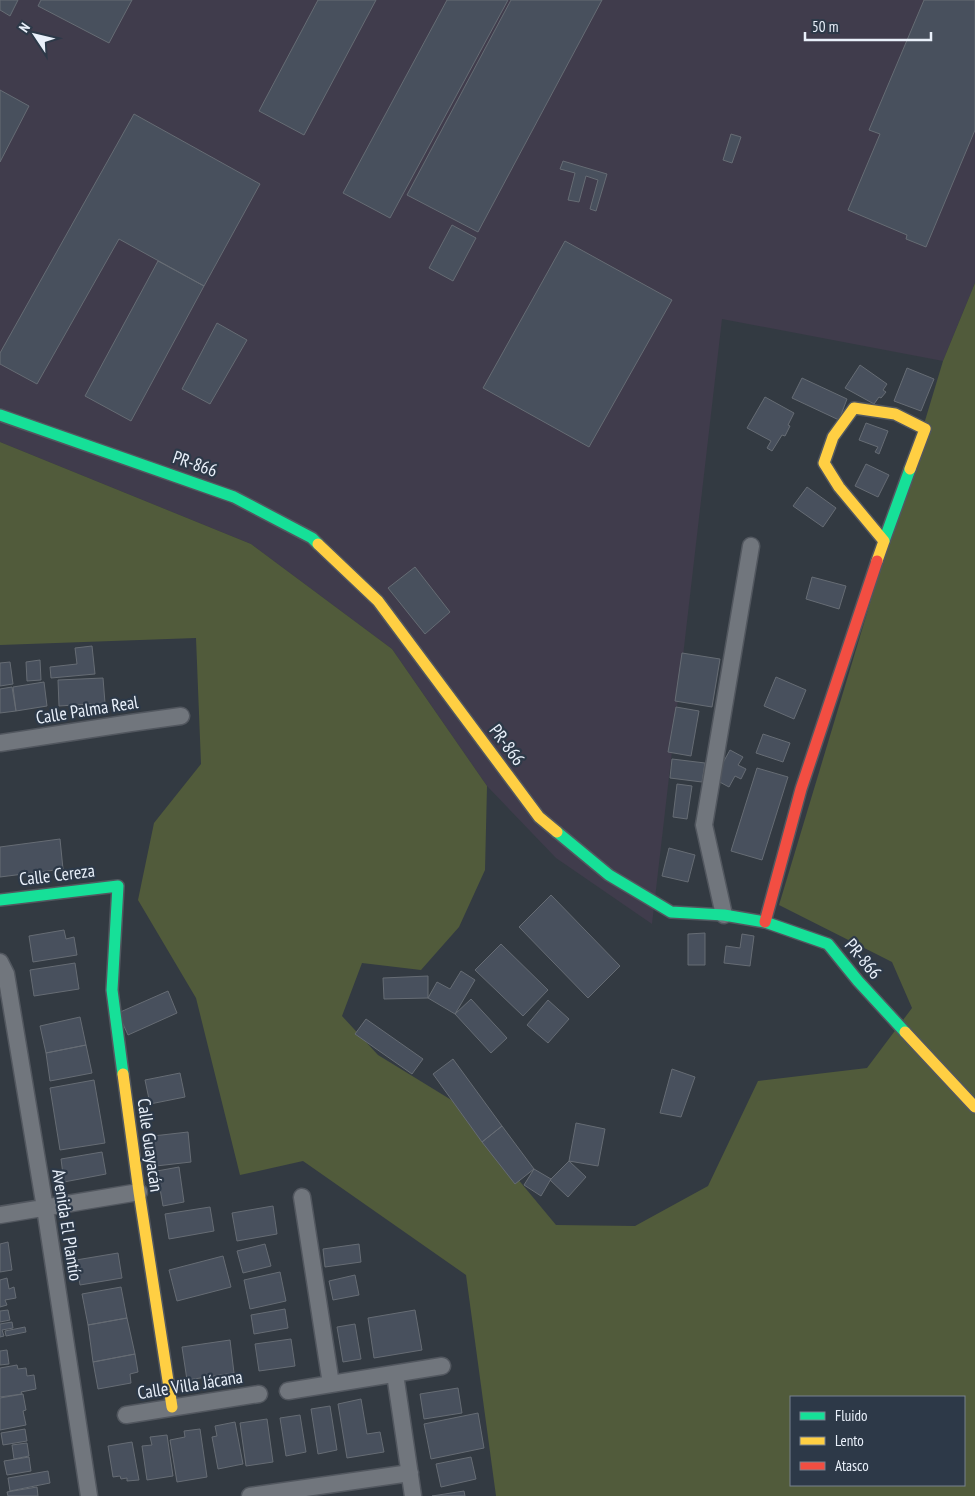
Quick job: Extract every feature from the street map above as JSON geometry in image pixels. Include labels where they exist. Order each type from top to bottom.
[{"type":"street","points":[[765,922],[801,789],[884,541],[925,429],[895,414],[854,408],[833,437],[824,463],[839,487],[884,541]]},
{"type":"street","name":"PR-866","points":[[0,415],[234,497],[312,538],[378,602],[539,817],[609,875],[671,912],[724,915],[765,922],[828,944],[858,981],[942,1074],[975,1107]]},
{"type":"street","points":[[724,915],[704,825],[751,546]]},
{"type":"street","name":"Calle Palma Real","points":[[0,743],[181,716]]},
{"type":"street","name":"Calle Cereza","points":[[0,900],[118,886]]},
{"type":"street","name":"Calle Guayacán","points":[[118,886],[112,990],[138,1192],[172,1407]]},
{"type":"street","name":"Avenida El Plantío","points":[[0,962],[6,974],[45,1208],[89,1496]]},
{"type":"street","points":[[0,1215],[138,1192]]},
{"type":"street","points":[[302,1197],[331,1384]]},
{"type":"street","points":[[288,1391],[442,1366]]},
{"type":"street","points":[[396,1374],[413,1496]]},
{"type":"street","name":"Calle Villa Jácana","points":[[126,1415],[259,1394]]},
{"type":"street","points":[[250,1496],[303,1492],[410,1472]]},
{"type":"shaded area","points":[[0,0],[975,0],[975,283],[943,361],[722,319],[652,924],[556,858],[487,786],[392,649],[251,544],[0,442]]},
{"type":"green space","points":[[975,283],[975,1496],[496,1496],[466,1275],[303,1161],[240,1175],[196,998],[138,900],[154,823],[201,764],[196,638],[0,645],[0,442],[251,544],[392,649],[487,786],[485,870],[459,927],[421,970],[362,963],[342,1016],[378,1055],[453,1101],[556,1225],[635,1226],[708,1186],[758,1081],[867,1068],[912,1008],[892,962],[779,905],[943,361]]},
{"type":"building","points":[[0,0],[18,0],[10,16],[0,10]]},
{"type":"building","points":[[41,0],[132,0],[109,43],[38,6]]},
{"type":"building","points":[[318,0],[376,0],[304,135],[259,111]]},
{"type":"building","points":[[447,0],[508,0],[390,218],[343,193]]},
{"type":"building","points":[[511,0],[602,0],[478,232],[407,195]]},
{"type":"building","points":[[924,0],[975,0],[975,130],[926,247],[906,239],[907,235],[848,210],[880,134],[869,130]]},
{"type":"building","points":[[0,90],[29,106],[0,162]]},
{"type":"building","points":[[134,114],[260,184],[204,286],[119,239],[37,384],[0,364],[0,353]]},
{"type":"building","points":[[731,134],[741,137],[732,163],[723,160]]},
{"type":"building","points":[[563,161],[607,174],[596,211],[590,209],[598,180],[586,176],[579,202],[568,200],[575,173],[560,169]]},
{"type":"building","points":[[452,225],[476,238],[453,281],[429,268]]},
{"type":"building","points":[[565,241],[672,300],[589,447],[483,388]]},
{"type":"building","points":[[158,261],[204,286],[131,421],[85,396]]},
{"type":"building","points":[[217,323],[247,340],[210,404],[182,389]]},
{"type":"building","points":[[860,365],[887,384],[883,390],[886,392],[874,404],[845,388]]},
{"type":"building","points":[[907,368],[934,379],[921,411],[894,401]]},
{"type":"building","points":[[802,378],[847,399],[839,420],[792,398]]},
{"type":"building","points":[[765,397],[794,413],[785,436],[782,435],[772,451],[767,448],[771,441],[747,428]]},
{"type":"building","points":[[866,423],[888,431],[879,454],[875,452],[878,447],[859,440]]},
{"type":"building","points":[[866,464],[889,475],[878,497],[855,486]]},
{"type":"building","points":[[807,487],[836,508],[823,527],[793,506]]},
{"type":"building","points":[[415,567],[450,612],[425,634],[388,588]]},
{"type":"building","points":[[812,577],[846,586],[839,609],[806,599]]},
{"type":"building","points":[[92,646],[95,674],[51,678],[50,667],[77,664],[75,648]]},
{"type":"building","points":[[682,653],[720,659],[712,707],[675,701]]},
{"type":"building","points":[[40,660],[41,680],[27,681],[26,662]]},
{"type":"building","points":[[10,662],[13,684],[0,686],[0,663]]},
{"type":"building","points":[[776,677],[806,690],[794,719],[764,706]]},
{"type":"building","points":[[103,678],[105,703],[59,706],[58,680]]},
{"type":"building","points":[[44,682],[47,706],[16,711],[13,687]]},
{"type":"building","points":[[12,687],[16,711],[0,713],[0,689]]},
{"type":"building","points":[[676,707],[699,711],[691,756],[668,752]]},
{"type":"building","points":[[763,734],[790,743],[783,762],[756,753]]},
{"type":"building","points":[[730,750],[743,757],[738,765],[746,769],[741,779],[735,776],[729,787],[714,779]]},
{"type":"building","points":[[672,759],[705,763],[702,782],[670,778]]},
{"type":"building","points":[[757,768],[788,777],[762,860],[731,851]]},
{"type":"building","points":[[677,784],[692,786],[687,819],[673,817]]},
{"type":"building","points":[[60,839],[63,869],[0,877],[0,847]]},
{"type":"building","points":[[669,848],[695,855],[688,882],[662,876]]},
{"type":"building","points":[[551,895],[620,966],[588,998],[519,927]]},
{"type":"building","points":[[64,930],[66,939],[74,937],[77,955],[33,962],[29,936]]},
{"type":"building","points":[[705,933],[705,965],[688,965],[688,934]]},
{"type":"building","points":[[742,934],[754,936],[750,966],[724,963],[726,946],[740,948]]},
{"type":"building","points":[[501,944],[548,990],[523,1016],[475,970]]},
{"type":"building","points":[[75,963],[79,989],[34,996],[30,970]]},
{"type":"building","points":[[461,971],[475,980],[455,1014],[428,998],[437,982],[450,989]]},
{"type":"building","points":[[428,976],[428,998],[384,999],[383,978]]},
{"type":"building","points":[[168,991],[177,1013],[128,1035],[118,1013]]},
{"type":"building","points":[[471,999],[507,1038],[491,1053],[455,1014]]},
{"type":"building","points":[[548,1000],[569,1019],[548,1043],[527,1025]]},
{"type":"building","points":[[80,1017],[86,1045],[46,1053],[40,1026]]},
{"type":"building","points":[[366,1019],[423,1059],[412,1074],[355,1034]]},
{"type":"building","points":[[86,1045],[92,1073],[50,1081],[46,1053]]},
{"type":"building","points":[[453,1059],[502,1126],[482,1142],[433,1074]]},
{"type":"building","points":[[672,1069],[695,1077],[681,1117],[660,1113]]},
{"type":"building","points":[[180,1073],[185,1097],[150,1104],[145,1080]]},
{"type":"building","points":[[94,1080],[105,1143],[60,1150],[50,1088]]},
{"type":"building","points":[[576,1123],[605,1129],[598,1166],[569,1161]]},
{"type":"building","points":[[502,1126],[534,1169],[515,1184],[482,1142]]},
{"type":"building","points":[[188,1132],[191,1162],[156,1166],[153,1136]]},
{"type":"building","points":[[102,1152],[106,1174],[64,1182],[61,1159]]},
{"type":"building","points":[[569,1161],[586,1177],[568,1197],[550,1180]]},
{"type":"building","points":[[179,1167],[184,1202],[163,1206],[157,1171]]},
{"type":"building","points":[[534,1169],[551,1179],[541,1196],[524,1185]]},
{"type":"building","points":[[273,1206],[277,1234],[237,1241],[232,1213]]},
{"type":"building","points":[[210,1207],[214,1231],[169,1239],[165,1214]]},
{"type":"building","points":[[8,1242],[12,1270],[0,1272],[0,1244]]},
{"type":"building","points":[[265,1244],[271,1266],[243,1273],[237,1251]]},
{"type":"building","points":[[359,1244],[361,1262],[325,1267],[323,1249]]},
{"type":"building","points":[[118,1253],[122,1278],[80,1285],[76,1260]]},
{"type":"building","points":[[223,1256],[231,1287],[177,1301],[169,1270]]},
{"type":"building","points":[[280,1272],[286,1301],[250,1309],[244,1280]]},
{"type":"building","points":[[355,1275],[359,1295],[333,1300],[329,1281]]},
{"type":"building","points":[[7,1278],[9,1289],[14,1287],[16,1298],[5,1300],[7,1305],[0,1307],[0,1280]]},
{"type":"building","points":[[121,1287],[127,1318],[88,1325],[82,1294]]},
{"type":"building","points":[[285,1309],[288,1328],[254,1334],[251,1315]]},
{"type":"building","points":[[8,1310],[10,1320],[0,1322],[0,1311]]},
{"type":"building","points":[[415,1310],[422,1350],[374,1358],[368,1318]]},
{"type":"building","points":[[127,1318],[135,1354],[93,1362],[88,1325]]},
{"type":"building","points":[[12,1322],[13,1328],[2,1330],[4,1336],[0,1337],[0,1324]]},
{"type":"building","points":[[355,1324],[361,1359],[343,1362],[337,1327]]},
{"type":"building","points":[[25,1327],[26,1332],[6,1336],[5,1331]]},
{"type":"building","points":[[291,1339],[295,1366],[259,1371],[255,1344]]},
{"type":"building","points":[[230,1340],[234,1373],[187,1380],[182,1347]]},
{"type":"building","points":[[7,1350],[9,1364],[0,1365],[0,1351]]},
{"type":"building","points":[[135,1354],[138,1372],[130,1374],[131,1383],[98,1389],[93,1362]]},
{"type":"building","points":[[17,1365],[18,1369],[26,1368],[27,1376],[34,1375],[36,1389],[21,1392],[22,1394],[0,1397],[0,1368]]},
{"type":"building","points":[[458,1388],[462,1413],[424,1419],[420,1394]]},
{"type":"building","points":[[23,1394],[26,1410],[23,1411],[26,1425],[0,1430],[0,1398]]},
{"type":"building","points":[[361,1399],[367,1434],[380,1432],[384,1452],[347,1458],[338,1404]]},
{"type":"building","points":[[330,1406],[337,1450],[318,1454],[311,1409]]},
{"type":"building","points":[[478,1413],[484,1448],[431,1459],[424,1424]]},
{"type":"building","points":[[300,1415],[306,1452],[286,1456],[280,1418]]},
{"type":"building","points":[[267,1419],[273,1462],[246,1466],[240,1423]]},
{"type":"building","points":[[235,1422],[243,1464],[218,1469],[212,1437],[217,1436],[215,1426]]},
{"type":"building","points":[[25,1429],[27,1441],[3,1445],[1,1433]]},
{"type":"building","points":[[200,1429],[207,1477],[177,1482],[170,1440],[185,1437],[184,1431]]},
{"type":"building","points":[[167,1435],[173,1476],[147,1480],[142,1446],[152,1445],[150,1437]]},
{"type":"building","points":[[132,1442],[139,1480],[127,1481],[127,1478],[121,1479],[120,1476],[113,1477],[108,1446]]},
{"type":"building","points":[[27,1443],[29,1456],[14,1459],[12,1445]]},
{"type":"building","points":[[29,1457],[31,1471],[7,1475],[4,1461]]},
{"type":"building","points":[[471,1457],[476,1479],[441,1487],[436,1464]]},
{"type":"building","points":[[48,1471],[50,1483],[10,1491],[8,1478]]},
{"type":"building","points":[[37,1487],[38,1496],[8,1496],[7,1492]]},
{"type":"building","points":[[464,1491],[465,1496],[432,1496]]},
{"type":"traffic: fast","points":[[0,415],[234,497],[312,538],[318,544]]},
{"type":"traffic: fast","points":[[884,541],[910,469]]},
{"type":"traffic: fast","points":[[557,832],[609,875],[671,912],[724,915],[765,922],[828,944],[858,981],[905,1032]]},
{"type":"traffic: fast","points":[[0,900],[118,886],[112,990],[123,1074]]},
{"type":"traffic: slow","points":[[877,561],[884,541],[839,487],[824,463],[833,437],[854,408],[895,414],[925,429],[910,469]]},
{"type":"traffic: slow","points":[[318,544],[378,601],[539,817],[557,832]]},
{"type":"traffic: slow","points":[[905,1032],[975,1107]]},
{"type":"traffic: slow","points":[[123,1074],[172,1407]]},
{"type":"traffic: jam","points":[[765,922],[801,789],[877,561]]}]
